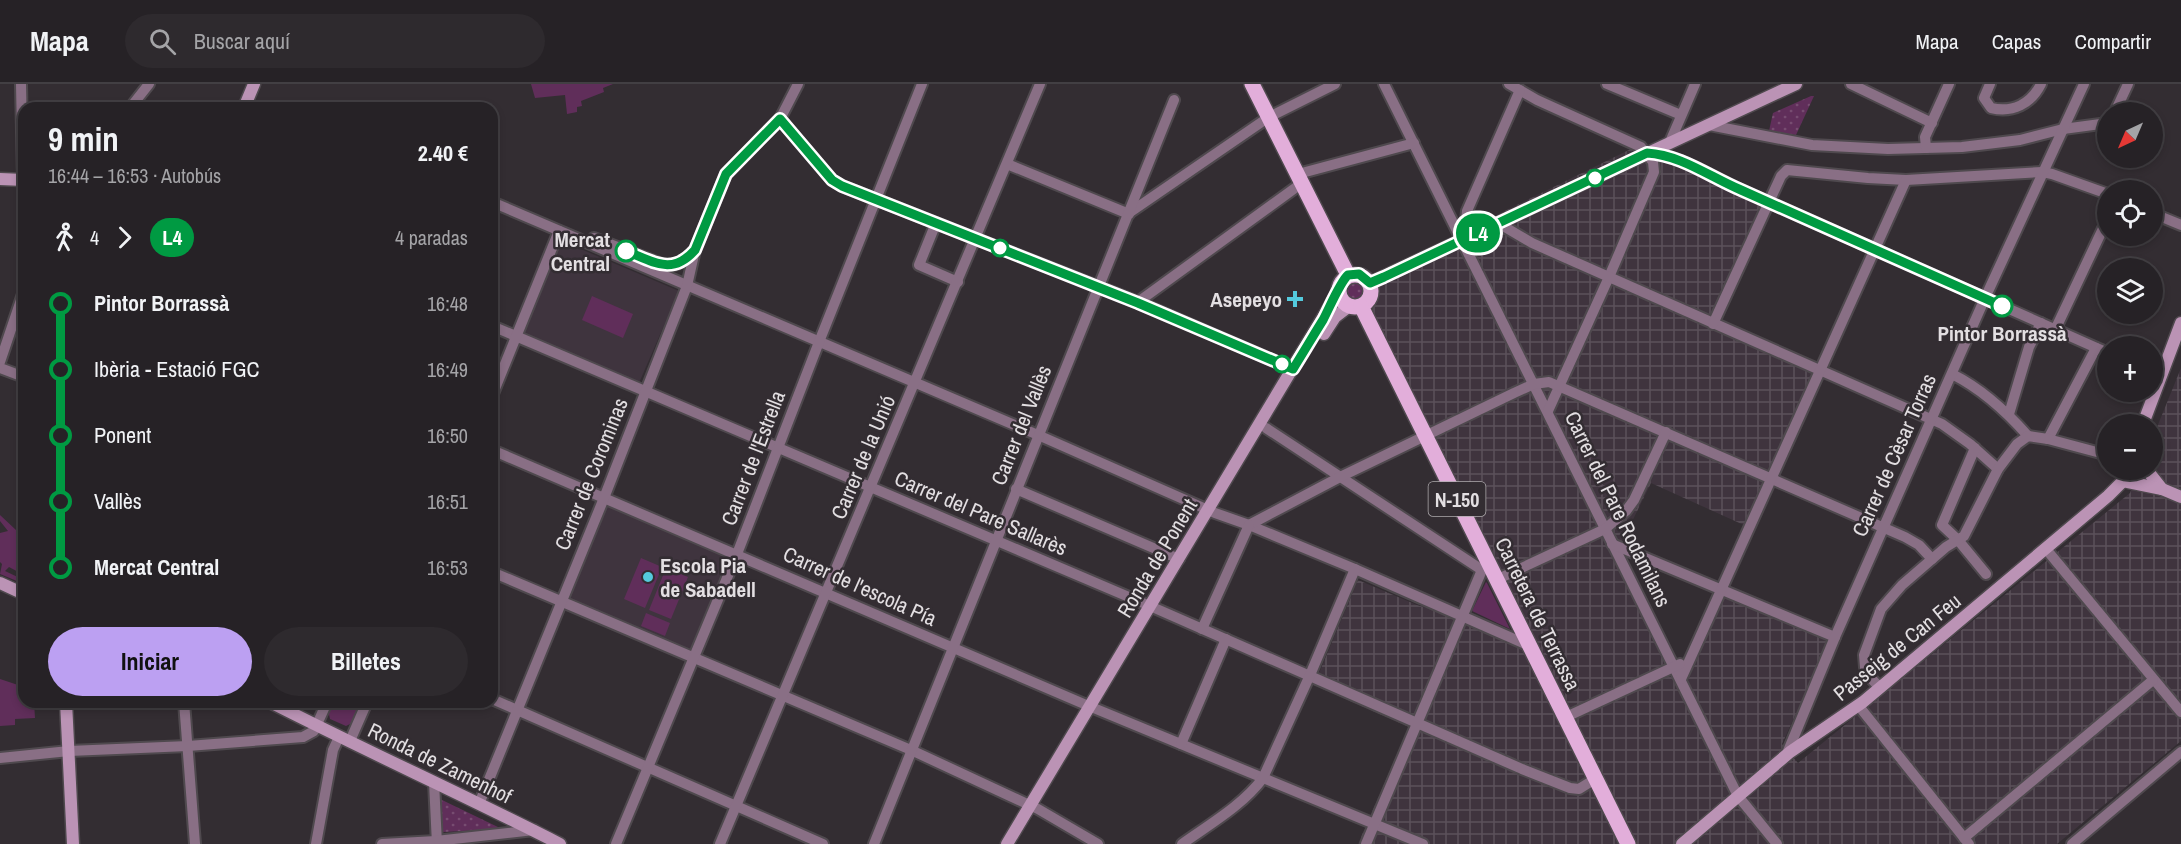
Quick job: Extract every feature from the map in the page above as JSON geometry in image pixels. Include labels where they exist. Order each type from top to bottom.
[{"type":"main road","points":[[246,102],[254,84]]},
{"type":"main road","points":[[1252,84],[1348,275]]},
{"type":"main road","points":[[1370,283],[1796,84]]},
{"type":"main road","points":[[0,179],[18,180]]},
{"type":"main road","points":[[1359,274],[1370,283],[1372,289],[1370,297],[1355,306],[1342,301],[1339,291],[1342,281],[1348,275],[1359,274]]},
{"type":"main road","name":"Ronda de Ponent","points":[[1007,844],[1034,807],[1094,708],[1339,291]]},
{"type":"main road","name":"Ronda de Ponent","points":[[1154,608],[1179,559],[1266,428],[1330,324],[1335,317],[1355,306]]},
{"type":"main road","name":"Carretera de Terrassa","points":[[1355,306],[1426,437],[1485,566],[1498,579],[1628,844]]},
{"type":"main road","points":[[2163,360],[2181,323]]},
{"type":"main road","name":"Passeig de Can Feu","points":[[1682,844],[1786,756],[1880,688],[1999,590],[2120,480]]},
{"type":"main road","points":[[2138,480],[2181,497]]},
{"type":"main road","points":[[2155,480],[2162,489]]},
{"type":"main road","points":[[0,583],[18,591]]},
{"type":"main road","points":[[66,708],[73,844]]},
{"type":"main road","name":"Ronda de Zamenhof","points":[[281,708],[534,830],[545,840],[560,844]]},
{"type":"main road","name":"Ronda de Ponent","points":[[1016,844],[1034,807]]},
{"type":"street","points":[[21,84],[22,102]]},
{"type":"street","points":[[134,102],[148,84]]},
{"type":"street","name":"Carrer de Corominas","points":[[479,804],[604,498],[687,285],[695,250],[726,174],[780,119],[798,84]]},
{"type":"street","name":"Carrer de l'Estrella","points":[[616,844],[737,554],[922,84]]},
{"type":"street","name":"Carrer de la Unió","points":[[720,844],[1040,84]]},
{"type":"street","points":[[1007,164],[1129,213],[1269,117],[1335,84]]},
{"type":"street","name":"Carrer del Pare Rodamilans","points":[[1384,84],[1467,238],[1534,384],[1738,796],[1777,844]]},
{"type":"street","points":[[1509,84],[1607,133],[1641,147],[1653,162],[1654,172],[1548,411]]},
{"type":"street","points":[[1607,84],[1681,115]]},
{"type":"street","points":[[1670,142],[1695,84]]},
{"type":"street","points":[[1851,84],[1932,123]]},
{"type":"street","points":[[1926,148],[1925,137],[1948,84]]},
{"type":"street","points":[[1990,84],[1984,98],[1990,108],[1996,109],[2022,105],[2035,95],[2041,84]]},
{"type":"street","name":"Carrer de Cèsar Torras","points":[[1786,756],[1835,637],[1985,298],[2084,84]]},
{"type":"street","points":[[2120,102],[2128,84]]},
{"type":"street","points":[[1467,238],[1467,211],[1520,90]]},
{"type":"street","name":"Carrer del Vallès","points":[[874,844],[1174,100]]},
{"type":"street","points":[[780,119],[832,180],[1138,303],[1293,369]]},
{"type":"street","points":[[1709,124],[1812,145],[1868,148],[1962,147],[2020,140],[2063,129],[2097,124]]},
{"type":"street","points":[[1138,303],[1300,178],[1414,143]]},
{"type":"street","points":[[1647,153],[1667,155],[2096,348],[2048,439]]},
{"type":"street","points":[[1713,324],[1769,202],[1784,172],[1789,170],[1906,180],[2042,172],[2097,190]]},
{"type":"street","points":[[1681,679],[1906,180]]},
{"type":"street","points":[[498,205],[1038,435],[1211,512],[1249,525],[1355,569],[1530,646]]},
{"type":"street","points":[[2163,218],[2181,225]]},
{"type":"street","points":[[936,222],[919,265],[958,282]]},
{"type":"street","points":[[1497,224],[1532,243],[1951,429],[1998,469]]},
{"type":"street","points":[[559,231],[586,235],[667,266],[676,272],[687,285]]},
{"type":"street","points":[[498,381],[559,231]]},
{"type":"street","points":[[2055,330],[2097,241]]},
{"type":"street","points":[[667,266],[677,265],[695,250]]},
{"type":"street","points":[[0,362],[18,322]]},
{"type":"street","points":[[2009,414],[2029,347],[2041,323]]},
{"type":"street","name":"Carrer del Pare Sallarès","points":[[498,328],[1570,788],[1579,789],[1595,779]]},
{"type":"street","points":[[0,368],[18,375]]},
{"type":"street","points":[[1952,374],[2009,414],[2028,436],[2097,452]]},
{"type":"street","points":[[1202,629],[1249,525],[1340,477],[1534,384],[1549,382],[1884,528],[1919,545],[1932,559]]},
{"type":"street","points":[[1266,428],[1340,477],[1485,566],[1366,844]]},
{"type":"street","points":[[1498,579],[1605,529],[1626,512],[1666,432]]},
{"type":"street","points":[[1880,688],[1869,676],[1864,656],[1881,609],[1902,585],[1946,547],[1964,536],[1998,469],[2017,444],[2028,436]]},
{"type":"street","points":[[1975,448],[1942,519],[1942,525],[1958,540],[1999,590]]},
{"type":"street","name":"Carrer de l'escola Pía","points":[[498,453],[1094,708],[1423,844]]},
{"type":"street","points":[[1016,489],[1179,559]]},
{"type":"street","points":[[1612,544],[1835,637]]},
{"type":"street","points":[[2046,549],[2181,712]]},
{"type":"street","points":[[1190,843],[1255,788],[1263,778],[1355,569]]},
{"type":"street","points":[[498,575],[911,750],[1034,807],[1098,844]]},
{"type":"street","points":[[1181,744],[1226,639]]},
{"type":"street","points":[[1566,717],[1690,659]]},
{"type":"street","points":[[1858,705],[1966,841],[2153,680]]},
{"type":"street","points":[[498,701],[823,844]]},
{"type":"street","points":[[185,708],[195,844]]},
{"type":"street","points":[[0,758],[69,751],[188,746],[303,737],[310,735],[317,727],[325,708]]},
{"type":"street","points":[[316,844],[333,750],[344,739],[364,708]]},
{"type":"street","points":[[2072,844],[2181,752]]},
{"type":"street","points":[[434,782],[436,843]]},
{"type":"street","points":[[382,844],[436,843],[534,830]]},
{"type":"shaded area","points":[[531,84],[613,84],[603,88],[604,92],[581,101],[582,106],[577,107],[577,112],[567,114],[565,95],[535,98]]},
{"type":"shaded area","points":[[1814,96],[1796,135],[1769,131],[1773,113]]},
{"type":"shaded area","points":[[1641,144],[1765,199],[1711,328],[1816,374],[1746,526],[1651,483],[1614,558],[1682,694],[1725,596],[1829,642],[1782,744],[1798,763],[2130,493],[2135,480],[2163,480],[2162,414],[2181,368],[2181,741],[2057,844],[1358,844],[1409,727],[1314,685],[1358,580],[1417,605],[1459,618],[1512,645],[1531,632],[1352,286]]},
{"type":"shaded area","points":[[562,241],[679,291],[639,383],[523,333]]},
{"type":"shaded area","points":[[1356,274],[1368,279],[1373,291],[1368,303],[1356,308],[1344,303],[1339,291],[1344,279]]},
{"type":"shaded area","points":[[592,296],[633,314],[623,338],[582,320]]},
{"type":"shaded area","name":"Escola Pia de Sabadell","points":[[606,504],[729,556],[690,650],[569,598]]},
{"type":"shaded area","points":[[0,515],[18,530],[18,572],[9,567],[5,571],[18,577],[18,582],[0,574],[2,564],[0,562],[0,533],[8,531],[0,521]]},
{"type":"shaded area","points":[[641,558],[662,567],[645,608],[624,599]]},
{"type":"shaded area","points":[[666,568],[688,577],[671,619],[649,610]]},
{"type":"shaded area","points":[[1487,583],[1510,629],[1472,611]]},
{"type":"shaded area","points":[[646,613],[670,623],[665,636],[641,626]]},
{"type":"shaded area","points":[[0,679],[18,685],[18,708],[34,708],[35,718],[15,719],[15,725],[0,726]]},
{"type":"shaded area","points":[[329,708],[360,708],[354,722],[346,726],[330,719]]},
{"type":"shaded area","points":[[440,799],[502,829],[443,832]]},
{"type":"bus line","name":"L4","points":[[626,251],[667,266],[677,265],[688,258],[695,250],[726,174],[780,119],[832,180],[842,186],[1138,303],[1293,369],[1339,291],[1342,281],[1348,275],[1359,274],[1370,283],[1647,153],[1667,155],[2002,306]]},
{"type":"place","name":"Mercat Central","points":[[626,251]]},
{"type":"place","name":"Asepeyo","points":[[1295,299]]},
{"type":"place","name":"Pintor Borrassà","points":[[2002,306]]},
{"type":"place","name":"Escola Pia de Sabadell","points":[[648,577]]}]
